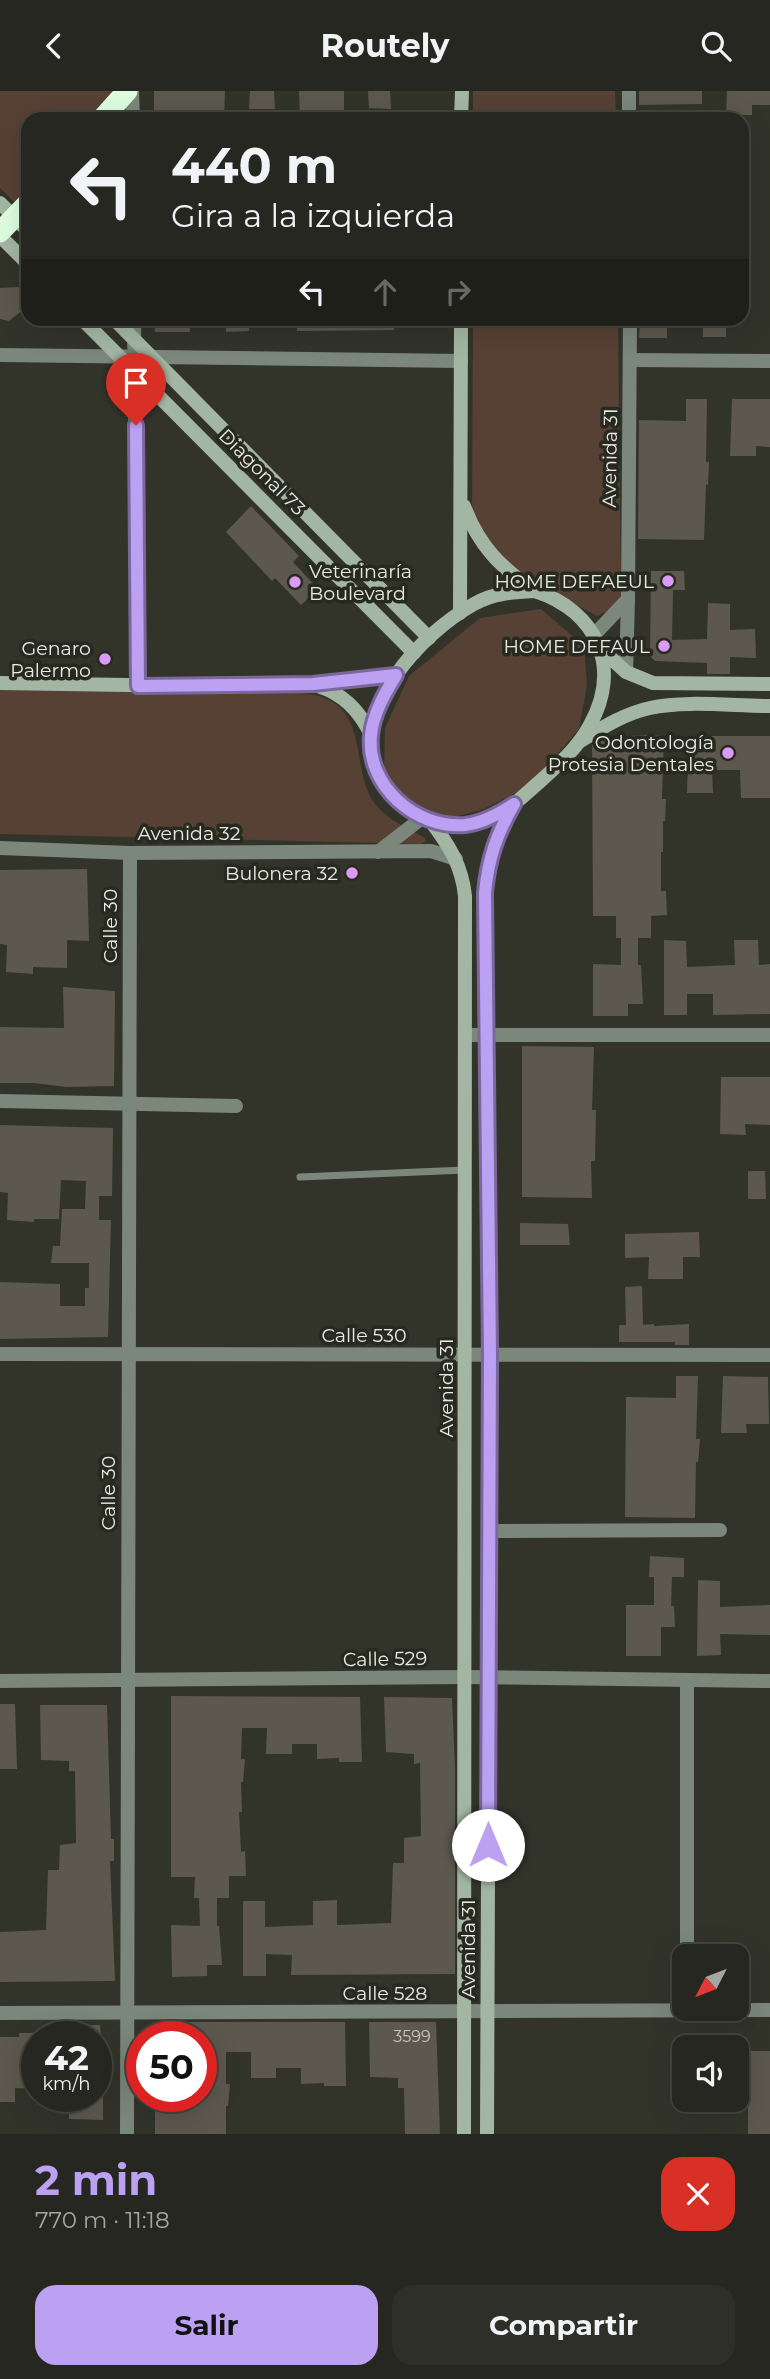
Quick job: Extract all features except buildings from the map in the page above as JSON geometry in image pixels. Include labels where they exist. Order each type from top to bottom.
[{"type":"highway","points":[[109,112],[130,91]]},
{"type":"main road","points":[[461,112],[462,91]]},
{"type":"main road","points":[[12,220],[21,245]]},
{"type":"main road","name":"Diagonal 73","points":[[90,326],[127,357],[135,372],[414,653]]},
{"type":"main road","name":"Diagonal 73","points":[[121,326],[429,638]]},
{"type":"main road","points":[[460,613],[461,326]]},
{"type":"main road","points":[[313,684],[328,689],[349,702],[364,721],[371,735],[376,769],[394,798],[426,819],[447,824],[465,825],[499,814],[552,771],[578,743],[590,726],[603,685],[601,650],[594,635],[582,619],[567,606],[535,591],[489,553],[471,523],[460,495]]},
{"type":"main road","points":[[371,735],[376,714],[396,675],[429,638],[460,613],[493,596],[535,591]]},
{"type":"main road","points":[[601,650],[626,672],[653,683],[770,684]]},
{"type":"main road","points":[[0,683],[138,686],[313,684],[396,675]]},
{"type":"main road","points":[[578,743],[620,719],[650,708],[673,705],[770,706]]},
{"type":"main road","name":"Avenida 31","points":[[487,2134],[490,1354],[486,875],[495,838],[514,804]]},
{"type":"main road","name":"Avenida 31","points":[[426,819],[456,859],[466,896],[464,2134]]},
{"type":"street","points":[[130,91],[132,112]]},
{"type":"street","points":[[629,91],[629,112]]},
{"type":"street","points":[[127,357],[135,340],[134,326]]},
{"type":"street","name":"Avenida 31","points":[[626,672],[629,326]]},
{"type":"street","points":[[0,355],[461,361]]},
{"type":"street","points":[[630,361],[770,361]]},
{"type":"street","points":[[135,372],[138,686]]},
{"type":"street","points":[[594,635],[628,599]]},
{"type":"street","points":[[379,852],[426,819]]},
{"type":"street","name":"Avenida 32","points":[[0,848],[130,853],[431,851],[456,859]]},
{"type":"street","name":"Calle 30","points":[[127,2134],[130,853]]},
{"type":"street","points":[[466,1035],[770,1035]]},
{"type":"street","points":[[0,1101],[236,1106]]},
{"type":"street","name":"Calle 530","points":[[0,1354],[770,1355]]},
{"type":"street","points":[[488,1531],[720,1530]]},
{"type":"street","name":"Calle 529","points":[[0,1681],[465,1677],[770,1681]]},
{"type":"street","points":[[687,1680],[687,1944]]},
{"type":"street","name":"Calle 528","points":[[0,2013],[672,2010]]},
{"type":"street","name":"Calle 528","points":[[749,2010],[770,2010]]},
{"type":"lane","points":[[300,1177],[466,1170]]},
{"type":"shaded area","points":[[0,91],[113,91],[96,112],[21,112],[21,194],[14,202],[0,188]]},
{"type":"shaded area","points":[[473,91],[615,91],[616,112],[473,112]]},
{"type":"shaded area","points":[[473,326],[618,326],[621,601],[611,610],[597,616],[509,570],[472,521]]},
{"type":"shaded area","points":[[541,609],[584,646],[587,685],[579,729],[531,785],[484,809],[437,822],[406,805],[384,774],[385,728],[409,676],[480,618]]},
{"type":"shaded area","points":[[190,686],[300,693],[329,700],[341,708],[349,719],[367,789],[373,801],[390,818],[426,841],[421,844],[0,834],[0,689]]},
{"type":"place","name":"HOME DEFAEUL","points":[[668,581]]},
{"type":"place","name":"Veterinaría Boulevard","points":[[295,582]]},
{"type":"place","name":"HOME DEFAUL","points":[[664,646]]},
{"type":"place","name":"Genaro Palermo","points":[[105,659]]},
{"type":"place","name":"Odontología Protesia Dentales","points":[[728,753]]},
{"type":"place","name":"Bulonera 32","points":[[352,873]]},
{"type":"route","points":[[136,425],[138,686],[313,684],[396,675],[376,714],[371,735],[376,769],[394,798],[422,818],[465,825],[483,821],[514,804],[495,838],[486,875],[485,893],[490,1354],[488,1845]]}]
